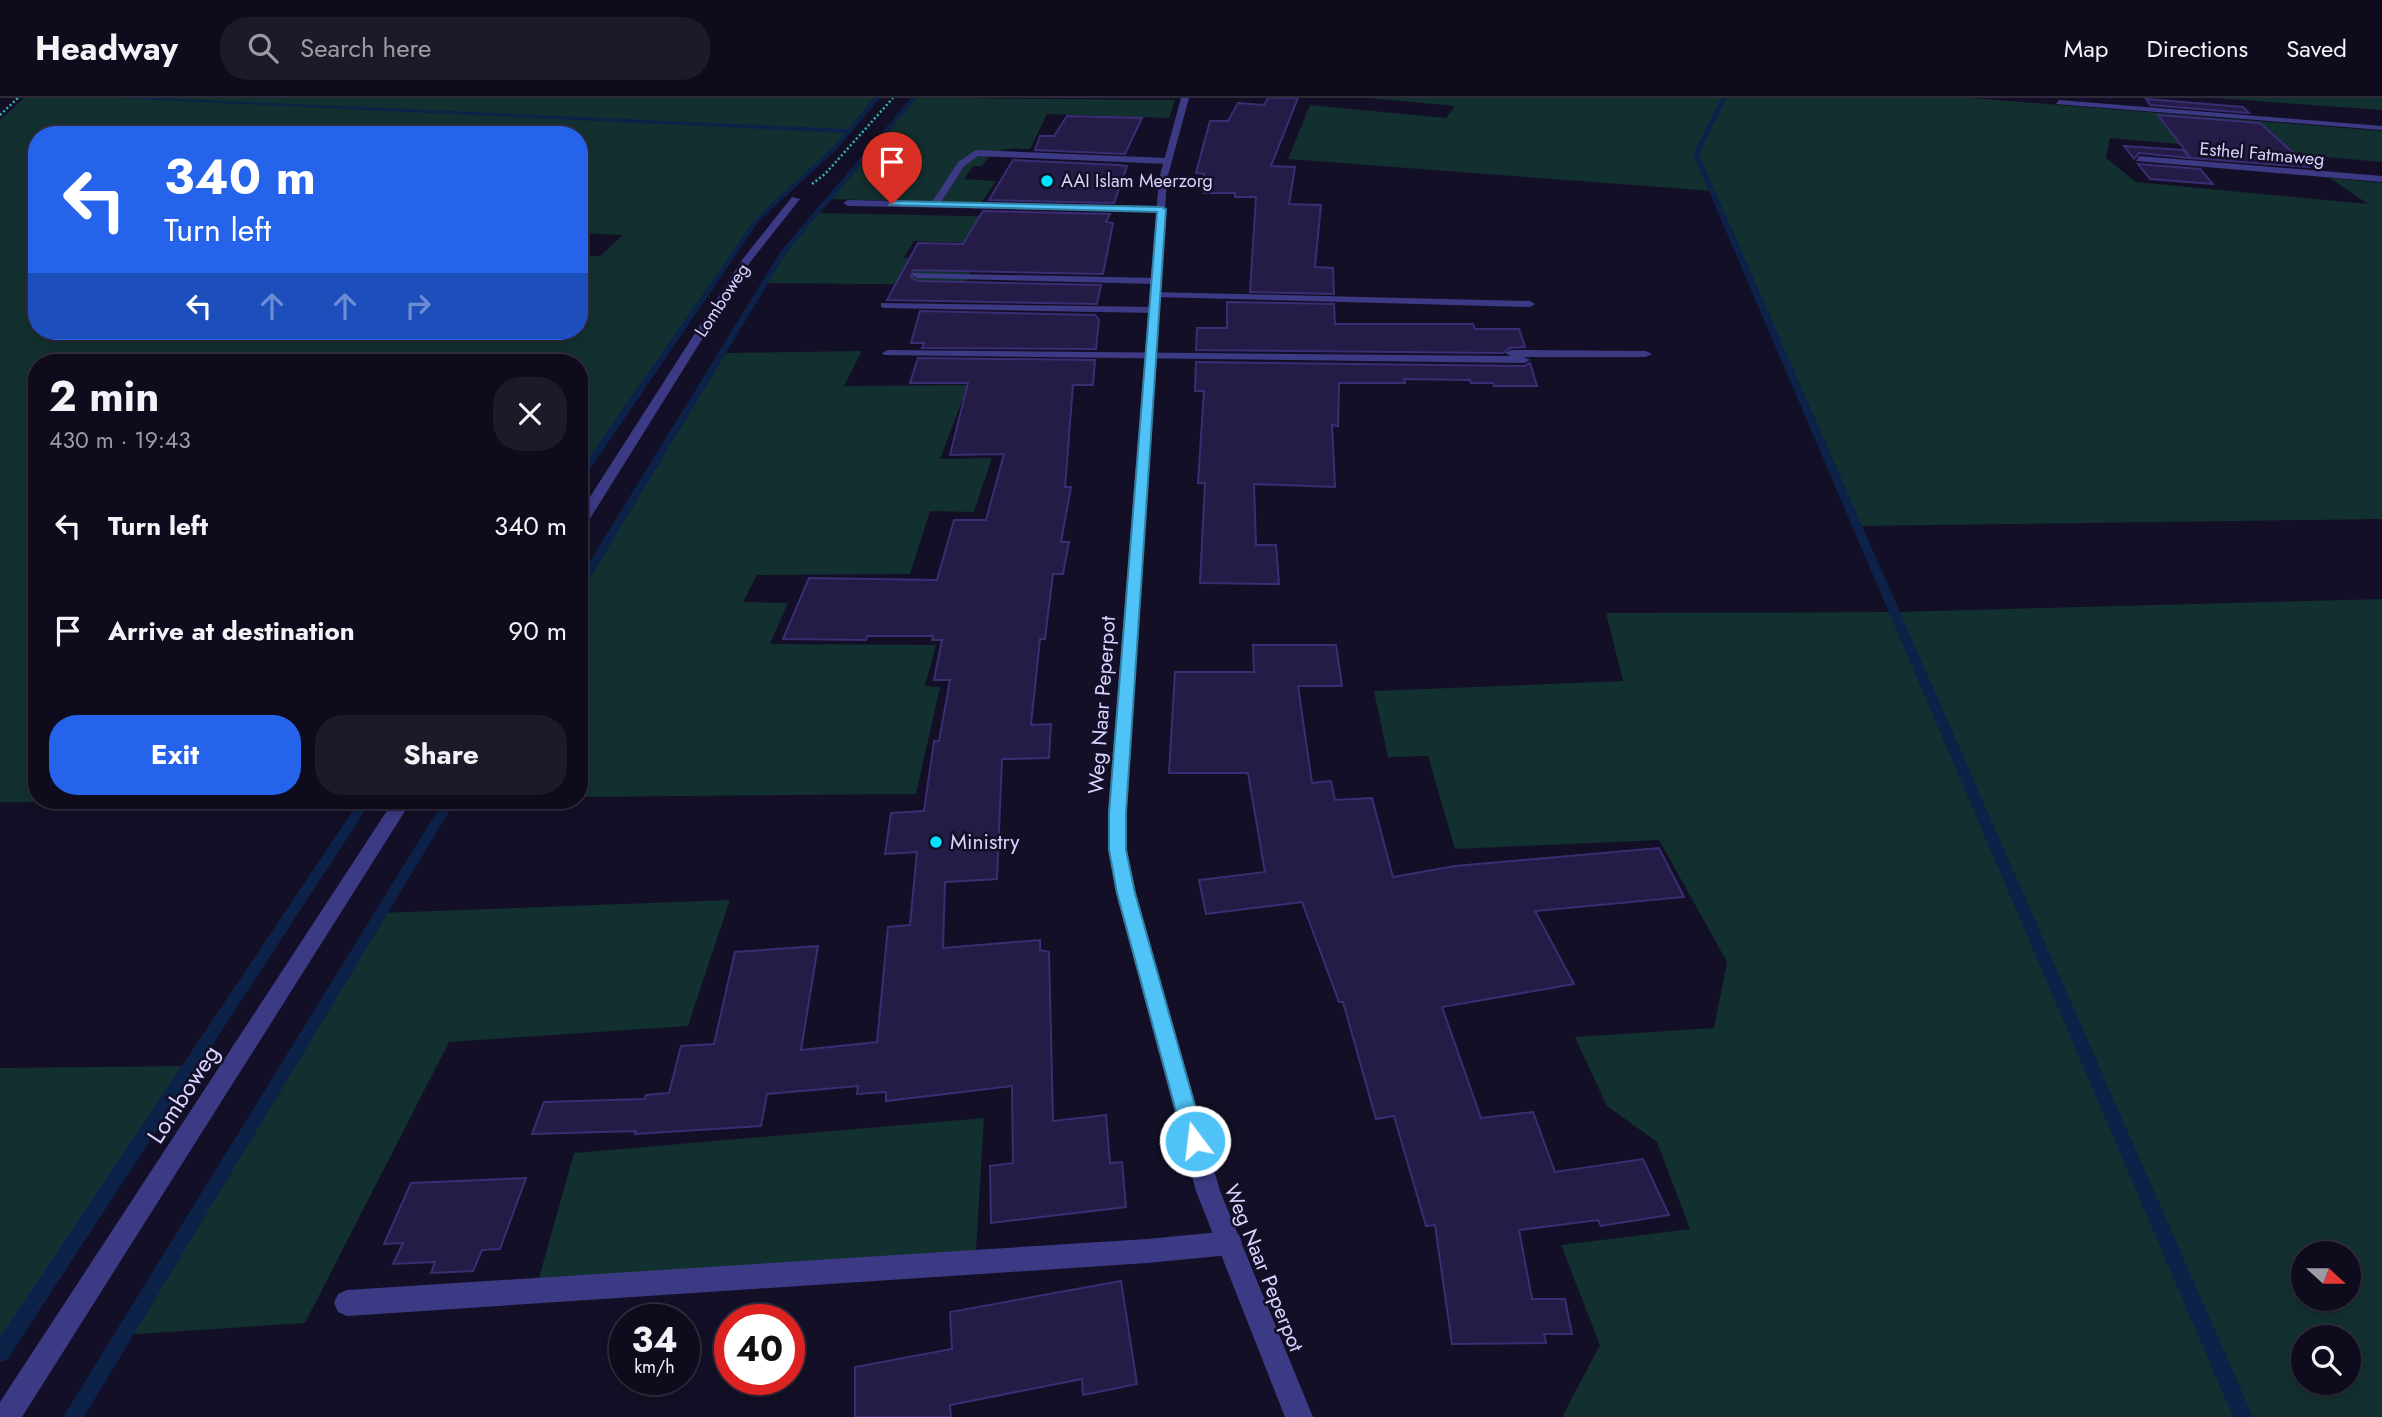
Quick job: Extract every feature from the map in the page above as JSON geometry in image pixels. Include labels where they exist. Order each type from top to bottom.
[{"type":"street","name":"Weg Naar Peperpot","points":[[1185,98],[1167,161],[1162,209],[1117,813],[1118,850],[1126,893],[1208,1191],[1299,1417]]},
{"type":"street","points":[[2059,102],[2382,128]]},
{"type":"street","points":[[935,204],[961,164],[968,156],[976,153],[1167,161]]},
{"type":"street","name":"Esthel Fatmaweg","points":[[2139,159],[2382,179]]},
{"type":"street","name":"Lomboweg","points":[[588,511],[747,260],[795,199]]},
{"type":"street","points":[[848,203],[1162,209]]},
{"type":"street","points":[[917,275],[1155,295],[1530,304]]},
{"type":"street","points":[[885,305],[1155,295]]},
{"type":"street","points":[[1150,352],[1524,360]]},
{"type":"street","points":[[888,353],[1646,355]]},
{"type":"street","name":"Lomboweg","points":[[6,1417],[397,809]]},
{"type":"street","points":[[347,1303],[1147,1251],[1230,1243]]},
{"type":"path","points":[[0,115],[18,98]]},
{"type":"path","points":[[795,199],[825,174],[892,98]]},
{"type":"green space","points":[[24,98],[877,98],[835,147],[757,220],[588,466],[588,354],[28,354],[28,802],[0,802],[0,120]]},
{"type":"green space","points":[[914,98],[1175,100],[1169,118],[1047,114],[1030,149],[1003,150],[992,155],[982,166],[973,166],[964,179],[996,181],[981,203],[828,199]]},
{"type":"green space","points":[[1369,98],[1972,98],[2382,131],[2382,162],[2110,138],[2106,158],[2136,182],[2368,204],[2330,178],[2382,183],[2382,519],[1857,526],[1712,191],[1288,159],[1310,105],[1446,118],[1455,106]]},
{"type":"green space","points":[[2214,98],[2382,98],[2382,110]]},
{"type":"green space","points":[[815,213],[1024,217],[1014,244],[914,241],[903,258],[976,259],[964,285],[765,283],[784,251]]},
{"type":"green space","points":[[862,351],[844,386],[968,385],[940,459],[992,458],[974,512],[930,511],[910,574],[757,575],[743,602],[788,603],[770,644],[936,645],[925,686],[940,687],[916,794],[588,797],[588,573],[722,353]]},
{"type":"green space","points":[[2382,599],[2382,1417],[1562,1417],[1600,1345],[1561,1245],[1690,1229],[1657,1142],[1607,1106],[1575,1037],[1714,1028],[1727,962],[1659,840],[1455,849],[1428,756],[1388,757],[1374,691],[1623,681],[1606,613],[1895,612]]},
{"type":"green space","points":[[730,900],[688,1026],[449,1042],[305,1323],[123,1335],[381,913]]},
{"type":"green space","points":[[190,1066],[0,1353],[0,1068]]},
{"type":"green space","points":[[984,1118],[976,1251],[539,1278],[574,1153]]},
{"type":"building","points":[[1268,98],[1298,98],[1271,166],[1295,167],[1289,204],[1321,205],[1315,267],[1333,268],[1334,294],[1250,292],[1256,197],[1235,197],[1235,193],[1204,193],[1204,174],[1196,173],[1210,121],[1228,121],[1238,103],[1264,105]]},
{"type":"building","points":[[2146,99],[2243,107],[2249,113],[2150,105]]},
{"type":"building","points":[[2158,115],[2260,123],[2309,167],[2191,158]]},
{"type":"building","points":[[1067,116],[1142,118],[1125,154],[1035,150],[1040,136],[1054,136]]},
{"type":"building","points":[[2124,146],[2183,150],[2190,158],[2139,153],[2134,159]]},
{"type":"building","points":[[1013,160],[1127,166],[1114,203],[989,200]]},
{"type":"building","points":[[2138,164],[2200,169],[2213,184],[2150,179]]},
{"type":"building","points":[[983,211],[1110,214],[1106,222],[1113,223],[1103,274],[913,270],[911,277],[917,281],[1101,285],[1097,304],[887,300],[918,243],[963,244]]},
{"type":"building","points":[[1227,302],[1334,304],[1335,324],[1473,324],[1475,329],[1519,329],[1525,347],[1510,348],[1503,353],[1196,350],[1197,328],[1227,328]]},
{"type":"building","points":[[920,311],[1095,315],[1099,320],[1096,349],[922,348],[924,343],[911,343]]},
{"type":"building","points":[[918,358],[1095,360],[1093,385],[1073,385],[1065,487],[1071,487],[1061,542],[1069,542],[1063,574],[1053,574],[1045,639],[1040,639],[1031,725],[1051,724],[1049,758],[1002,759],[997,879],[945,882],[943,948],[1040,940],[1040,950],[1049,952],[1053,1121],[1106,1115],[1110,1163],[1122,1162],[1126,1207],[991,1223],[990,1166],[1013,1163],[1012,1086],[886,1101],[886,1092],[857,1094],[858,1086],[767,1094],[761,1126],[635,1134],[636,1131],[532,1134],[544,1102],[645,1099],[646,1095],[669,1093],[681,1046],[714,1044],[735,952],[818,946],[801,1050],[877,1042],[888,927],[910,925],[917,852],[885,854],[891,813],[924,811],[934,741],[939,741],[950,680],[934,680],[942,640],[932,640],[933,636],[867,636],[866,640],[783,639],[809,578],[937,580],[954,520],[986,520],[1004,454],[950,455],[968,383],[910,383]]},
{"type":"building","points":[[1196,362],[1524,366],[1530,363],[1537,386],[1494,386],[1493,383],[1471,383],[1470,380],[1404,379],[1405,383],[1339,383],[1338,426],[1332,425],[1335,487],[1254,484],[1256,545],[1276,545],[1279,584],[1200,583],[1205,483],[1198,483],[1204,391],[1195,391]]},
{"type":"building","points":[[1253,645],[1336,645],[1342,686],[1298,686],[1312,783],[1331,781],[1335,800],[1372,798],[1393,877],[1455,866],[1659,848],[1684,897],[1535,911],[1574,984],[1442,1007],[1481,1118],[1533,1112],[1555,1172],[1643,1159],[1669,1215],[1601,1226],[1598,1220],[1519,1230],[1532,1299],[1565,1299],[1572,1334],[1544,1334],[1546,1343],[1452,1344],[1435,1225],[1426,1226],[1394,1116],[1376,1119],[1343,1002],[1339,1002],[1302,902],[1206,914],[1199,880],[1265,872],[1248,773],[1169,773],[1175,672],[1254,672]]},
{"type":"building","points":[[526,1178],[500,1249],[482,1250],[473,1271],[431,1273],[435,1262],[393,1264],[403,1243],[384,1244],[411,1183]]},
{"type":"building","points":[[1121,1281],[1137,1384],[1083,1395],[1082,1379],[950,1405],[951,1417],[855,1417],[855,1367],[952,1349],[950,1312]]},
{"type":"waterway","points":[[121,98],[849,131]]},
{"type":"waterway","points":[[588,466],[757,220],[836,147],[877,98]]},
{"type":"waterway","points":[[588,573],[784,251],[914,98]]},
{"type":"waterway","points":[[1724,98],[1696,154],[2243,1417]]},
{"type":"waterway","points":[[0,1353],[360,809]]},
{"type":"waterway","points":[[73,1417],[445,809]]},
{"type":"place","name":"AAI Islam Meerzorg","points":[[1047,181]]},
{"type":"place","name":"Ministry","points":[[936,842]]},
{"type":"route","points":[[892,204],[1162,209],[1117,813],[1118,850],[1126,893],[1195,1141]]}]
